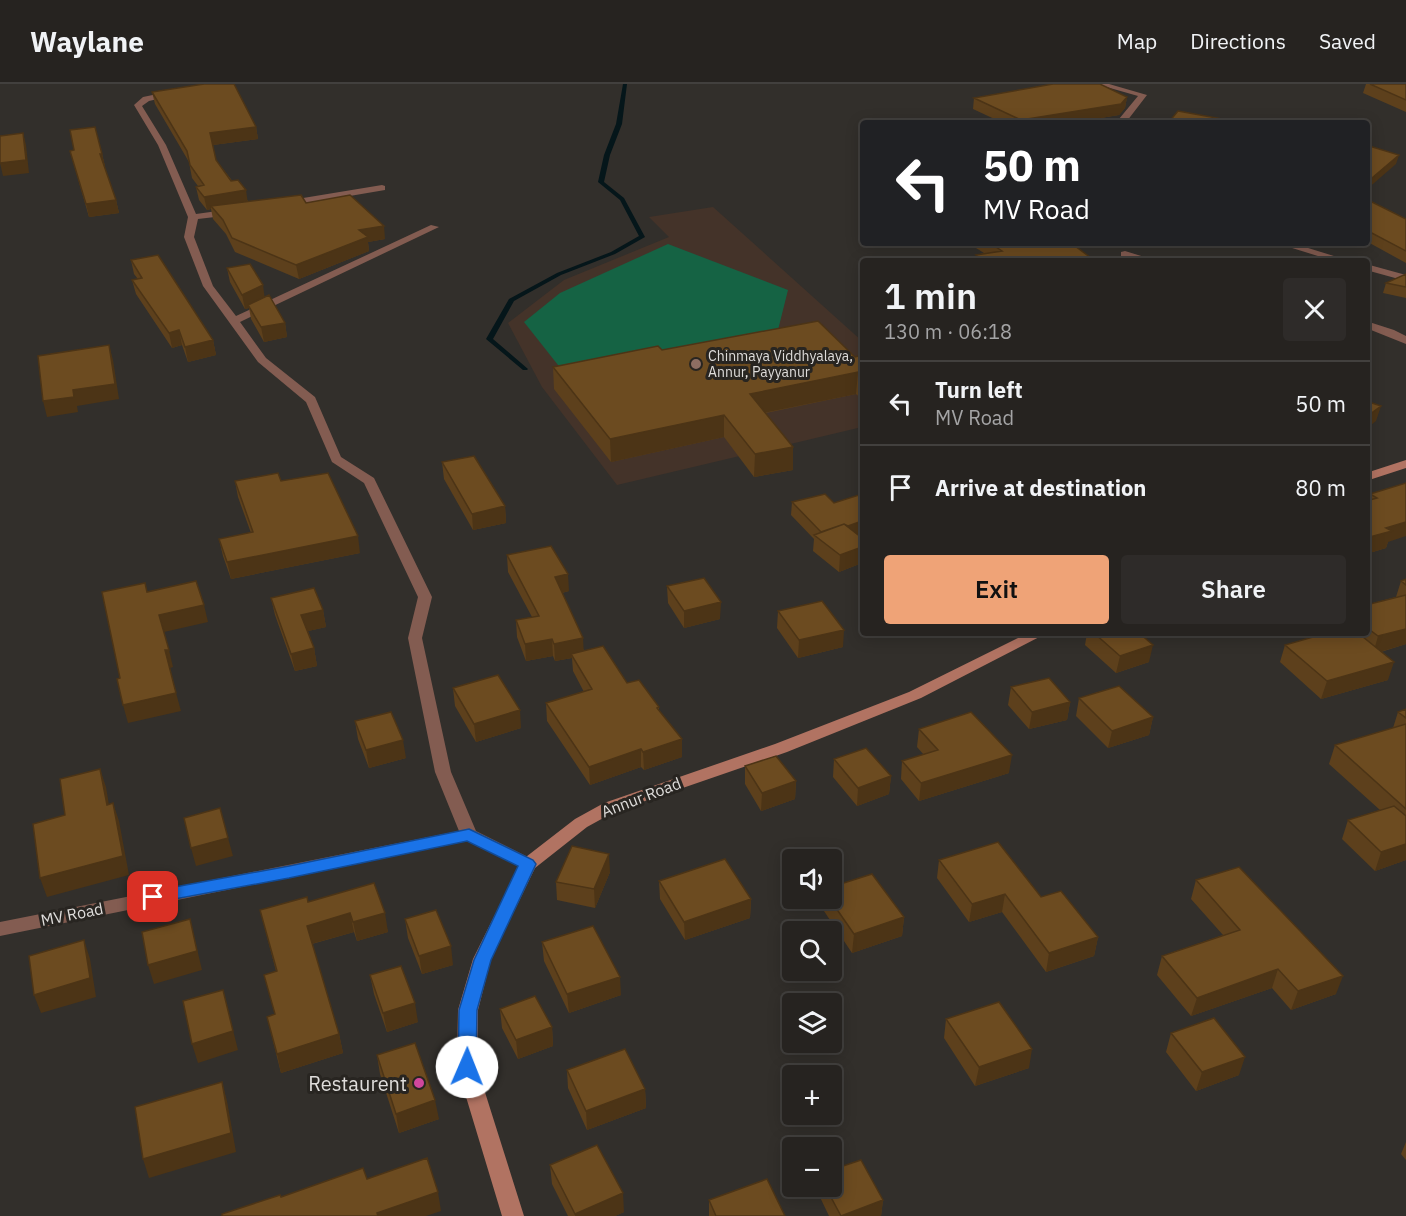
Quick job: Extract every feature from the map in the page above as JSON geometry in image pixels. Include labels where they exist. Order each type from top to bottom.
[{"type":"main road","points":[[1370,476],[1406,464]]},
{"type":"main road","name":"Annur Road","points":[[513,1216],[467,1067],[468,1010],[482,960],[528,864],[581,823],[610,807],[781,748],[904,699],[1034,636]]},
{"type":"street","points":[[1100,84],[1143,95],[1123,120]]},
{"type":"street","points":[[189,89],[146,99],[138,105],[162,145],[193,217],[189,237],[204,277],[208,286],[262,360],[311,400],[336,459],[369,481],[424,597],[415,638],[443,772],[469,835],[528,864]]},
{"type":"street","points":[[273,205],[382,188]]},
{"type":"street","points":[[193,217],[239,210]]},
{"type":"street","points":[[234,321],[434,227]]},
{"type":"street","points":[[1292,246],[1334,258]]},
{"type":"street","points":[[1125,254],[1138,258]]},
{"type":"street","points":[[1370,268],[1406,278]]},
{"type":"street","points":[[1370,325],[1406,340]]},
{"type":"street","name":"MV Road","points":[[0,929],[469,835]]},
{"type":"shaded area","name":"Chinmaya Viddhyalaya, Annur, Payyanur","points":[[713,207],[860,339],[860,427],[617,485],[542,387],[508,323],[564,280],[669,237],[649,217]]},
{"type":"green space","points":[[668,244],[788,290],[778,330],[610,367],[558,365],[524,322],[560,293]]},
{"type":"building","points":[[204,84],[234,84],[256,127],[210,133],[216,160],[231,181],[238,180],[246,190],[204,197],[196,187],[204,185],[190,165],[187,151],[152,92]]},
{"type":"building","points":[[1053,84],[1100,84],[1127,97],[1121,104],[1021,120],[974,98]]},
{"type":"building","points":[[1370,84],[1406,84],[1406,100]]},
{"type":"building","points":[[1178,111],[1228,120],[1170,120]]},
{"type":"building","points":[[95,127],[102,154],[100,154],[116,200],[86,204],[70,151],[74,150],[70,130]]},
{"type":"building","points":[[23,133],[26,160],[0,163],[0,136]]},
{"type":"building","points":[[1370,146],[1399,155],[1370,180]]},
{"type":"building","points":[[301,195],[306,203],[350,195],[384,226],[359,230],[368,237],[296,265],[232,238],[223,220],[211,206]]},
{"type":"building","points":[[1370,201],[1406,219],[1406,251],[1370,232]]},
{"type":"building","points":[[994,246],[1075,246],[1091,258],[980,258],[976,255],[1002,251]]},
{"type":"building","points":[[158,255],[213,340],[185,347],[179,330],[169,333],[132,280],[142,278],[131,260]]},
{"type":"building","points":[[250,264],[263,285],[242,295],[227,268]]},
{"type":"building","points":[[1406,274],[1406,287],[1386,283]]},
{"type":"building","points":[[269,295],[285,323],[261,327],[248,305]]},
{"type":"building","points":[[818,321],[855,357],[860,356],[860,374],[858,372],[750,394],[793,447],[755,454],[724,415],[610,439],[553,367],[658,346],[662,350]]},
{"type":"building","points":[[109,345],[115,384],[73,390],[74,397],[43,401],[38,356]]},
{"type":"building","points":[[1370,402],[1381,406],[1370,414]]},
{"type":"building","points":[[474,456],[505,506],[472,514],[442,462]]},
{"type":"building","points":[[278,473],[281,481],[328,473],[358,536],[227,562],[219,539],[253,532],[235,481]]},
{"type":"building","points":[[1406,483],[1406,522],[1386,528],[1392,531],[1370,537],[1370,500],[1377,498],[1370,494]]},
{"type":"building","points":[[825,494],[834,503],[860,495],[860,522],[848,526],[844,524],[821,532],[792,502]]},
{"type":"building","points":[[844,524],[860,536],[860,548],[840,555],[814,535]]},
{"type":"building","points":[[551,546],[568,574],[555,577],[583,638],[554,644],[552,639],[525,644],[516,620],[539,616],[507,555]]},
{"type":"building","points":[[704,578],[721,602],[684,611],[667,586]]},
{"type":"building","points":[[196,581],[204,605],[159,615],[169,650],[165,650],[176,693],[123,705],[117,679],[120,678],[102,592],[145,583],[147,592]]},
{"type":"building","points":[[314,588],[323,610],[301,615],[314,648],[291,654],[271,598]]},
{"type":"building","points":[[1406,595],[1406,629],[1378,636],[1370,630],[1370,604]]},
{"type":"building","points":[[822,601],[844,630],[799,640],[778,611]]},
{"type":"building","points":[[1097,636],[1142,636],[1153,645],[1120,656]]},
{"type":"building","points":[[1316,636],[1362,636],[1394,662],[1327,681],[1285,645]]},
{"type":"building","points":[[603,646],[627,683],[639,680],[659,707],[657,708],[682,739],[643,752],[641,749],[589,767],[546,703],[592,689],[571,654]]},
{"type":"building","points":[[498,675],[520,710],[474,724],[453,688]]},
{"type":"building","points":[[1049,678],[1070,702],[1032,712],[1011,687]]},
{"type":"building","points":[[1119,686],[1153,717],[1112,731],[1079,698]]},
{"type":"building","points":[[1406,709],[1406,718],[1398,712]]},
{"type":"building","points":[[391,712],[403,740],[366,750],[355,721]]},
{"type":"building","points":[[971,712],[1012,755],[921,783],[902,761],[938,750],[919,729]]},
{"type":"building","points":[[1406,724],[1406,809],[1335,745]]},
{"type":"building","points":[[866,748],[891,776],[858,788],[834,759]]},
{"type":"building","points":[[776,756],[796,781],[762,793],[745,766]]},
{"type":"building","points":[[100,769],[107,805],[113,803],[123,856],[40,878],[33,824],[65,815],[60,779]]},
{"type":"building","points":[[1394,806],[1406,816],[1406,844],[1381,852],[1348,820]]},
{"type":"building","points":[[220,808],[228,838],[191,848],[184,818]]},
{"type":"building","points":[[998,842],[1041,897],[1061,891],[1098,937],[1049,953],[1005,894],[972,904],[939,860]]},
{"type":"building","points":[[572,846],[609,854],[594,889],[556,882]]},
{"type":"building","points":[[725,859],[751,899],[684,922],[659,881]]},
{"type":"building","points":[[1239,867],[1343,976],[1298,991],[1278,969],[1197,998],[1162,956],[1240,930],[1196,880]]},
{"type":"building","points":[[872,874],[904,917],[854,934],[837,909],[842,909],[842,884]]},
{"type":"building","points":[[374,883],[385,913],[353,922],[350,913],[307,926],[339,1034],[277,1054],[267,1017],[275,1014],[264,975],[277,971],[260,910],[307,897],[308,902]]},
{"type":"building","points":[[436,910],[451,946],[419,956],[405,919]]},
{"type":"building","points":[[190,919],[197,951],[148,965],[142,932]]},
{"type":"building","points":[[593,926],[620,977],[567,994],[542,942]]},
{"type":"building","points":[[84,940],[90,978],[34,995],[29,956]]},
{"type":"building","points":[[401,966],[415,1003],[383,1013],[370,975]]},
{"type":"building","points":[[223,990],[233,1031],[192,1044],[183,1001]]},
{"type":"building","points":[[535,996],[552,1027],[516,1040],[500,1009]]},
{"type":"building","points":[[999,1002],[1032,1049],[979,1067],[946,1019]]},
{"type":"building","points":[[1214,1018],[1245,1057],[1202,1072],[1171,1033]]},
{"type":"building","points":[[415,1043],[435,1100],[396,1114],[377,1055]]},
{"type":"building","points":[[625,1049],[645,1089],[586,1111],[567,1070]]},
{"type":"building","points":[[222,1082],[231,1133],[143,1159],[135,1107]]},
{"type":"building","points":[[597,1145],[623,1193],[575,1214],[550,1165]]},
{"type":"building","points":[[427,1158],[438,1192],[377,1213],[378,1216],[222,1216],[222,1214],[280,1195],[281,1197],[363,1168],[367,1179]]},
{"type":"building","points":[[861,1160],[883,1200],[841,1216],[831,1197],[842,1197],[842,1166]]},
{"type":"building","points":[[767,1179],[785,1216],[716,1216],[709,1200]]},
{"type":"waterway","points":[[525,369],[489,339],[511,300],[559,274],[613,253],[642,237],[622,199],[601,182],[607,155],[619,124],[625,84]]},
{"type":"place","name":"Chinmaya Viddhyalaya, Annur, Payyanur","points":[[696,364]]},
{"type":"place","name":"Restaurent","points":[[419,1083]]},
{"type":"route","points":[[153,897],[469,835],[528,864],[482,960],[468,1010],[467,1067]]}]
